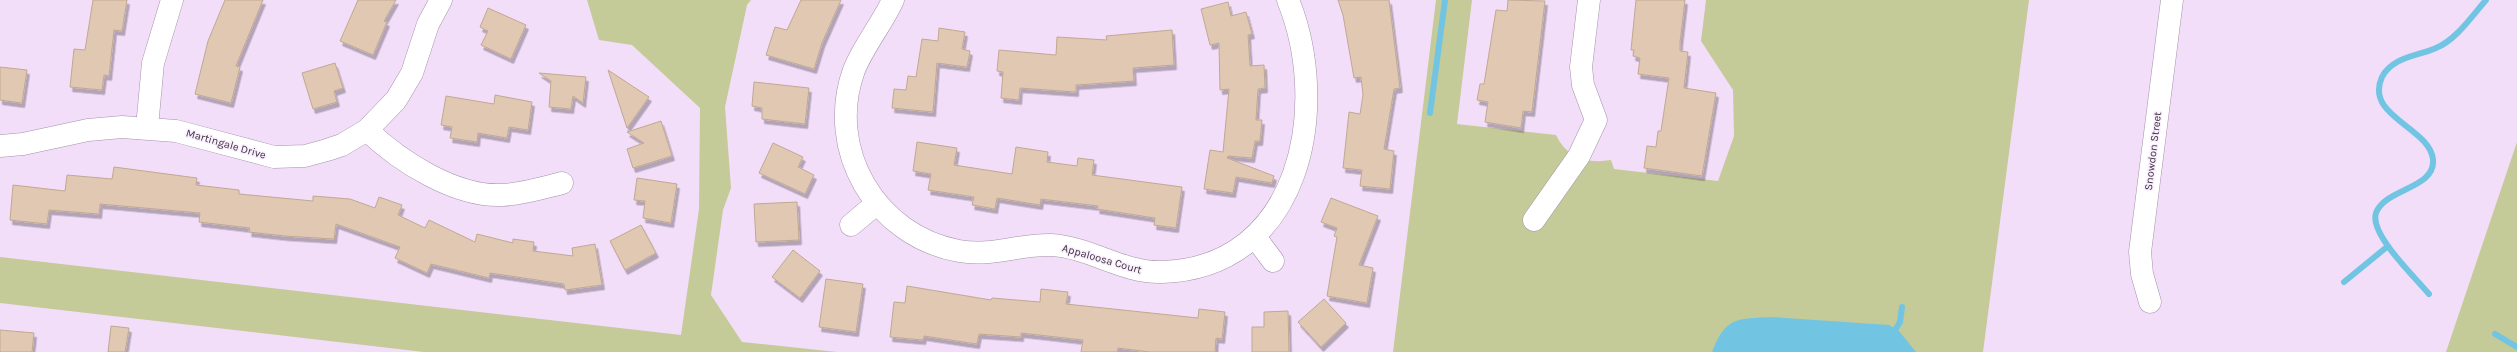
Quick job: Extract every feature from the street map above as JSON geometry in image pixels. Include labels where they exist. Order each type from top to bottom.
[{"type":"street","points":[[147,127],[154,62],[172,0]]},
{"type":"street","name":"Martingale Drive","points":[[0,146],[23,144],[88,130],[147,127],[200,136],[262,155],[289,158],[316,154],[342,145],[367,130],[386,112],[405,87],[412,73],[428,24],[441,0]]},
{"type":"street","name":"Appaloosa Court","points":[[892,0],[854,70],[846,108],[850,147],[864,184],[876,204],[905,230],[942,247],[979,254],[1051,245],[1071,248],[1144,272],[1163,272],[1202,265],[1239,249],[1255,237],[1268,223],[1287,192],[1301,148],[1307,94],[1306,67],[1301,39],[1288,0]]},
{"type":"street","points":[[1534,220],[1579,156],[1596,120],[1581,75],[1589,0]]},
{"type":"street","name":"Snowdon Street","points":[[2150,302],[2142,274],[2140,252],[2172,0]]},
{"type":"street","points":[[367,130],[381,144],[416,168],[438,179],[482,193],[501,195],[526,193],[562,183]]},
{"type":"street","points":[[851,225],[876,204]]},
{"type":"street","points":[[1255,237],[1273,261]]},
{"type":"green space","points":[[587,0],[751,0],[747,5],[725,107],[731,188],[723,210],[711,295],[742,342],[837,352],[424,352],[0,303],[0,257],[681,335],[699,209],[700,108],[632,45],[599,40]]},
{"type":"green space","points":[[1436,0],[1472,0],[1457,124],[1556,135],[1566,149],[1572,154],[1586,160],[1611,160],[1614,169],[1718,181],[1734,136],[1733,90],[1701,41],[1706,0],[2029,0],[1983,352],[1393,352]]},
{"type":"green space","points":[[2517,142],[2517,352],[2446,352]]},
{"type":"water","points":[[1772,317],[1889,325],[1899,331],[1916,352],[1712,352],[1722,332],[1734,322],[1741,319]]},
{"type":"building","points":[[93,0],[127,0],[122,31],[114,30],[109,76],[104,75],[102,90],[70,87],[74,49],[85,50]]},
{"type":"building","points":[[225,0],[263,0],[236,66],[240,67],[231,103],[195,94],[208,41]]},
{"type":"building","points":[[358,0],[396,0],[384,21],[387,22],[373,55],[340,41]]},
{"type":"building","points":[[801,0],[841,0],[822,43],[814,69],[766,55],[775,27],[787,30]]},
{"type":"building","points":[[1338,0],[1389,0],[1400,88],[1394,89],[1384,149],[1394,151],[1390,189],[1360,186],[1362,170],[1343,168],[1349,112],[1360,114],[1363,95],[1361,77],[1354,78],[1343,15]]},
{"type":"building","points":[[1508,0],[1545,1],[1532,112],[1523,111],[1521,128],[1485,122],[1488,102],[1477,100],[1480,84],[1484,84],[1496,10],[1507,11]]},
{"type":"building","points":[[1636,0],[1685,0],[1680,42],[1680,51],[1688,52],[1684,88],[1716,93],[1702,176],[1644,168],[1647,146],[1656,147],[1658,131],[1661,131],[1669,78],[1638,74],[1640,58],[1633,56],[1634,50],[1631,50]]},
{"type":"building","points":[[1228,2],[1231,16],[1246,12],[1252,34],[1248,35],[1250,66],[1264,65],[1265,88],[1258,89],[1256,120],[1262,120],[1260,141],[1255,141],[1252,158],[1228,156],[1227,158],[1274,176],[1272,183],[1236,177],[1233,193],[1204,189],[1210,150],[1223,152],[1229,89],[1220,90],[1219,43],[1210,45],[1201,9]]},
{"type":"building","points":[[488,8],[526,25],[511,59],[481,45],[488,31],[480,27]]},
{"type":"building","points":[[939,28],[965,32],[962,49],[970,51],[967,67],[937,63],[933,112],[892,108],[894,89],[906,90],[908,76],[916,77],[922,39],[938,41]]},
{"type":"building","points":[[1172,30],[1174,65],[1133,68],[1134,81],[1076,85],[1076,92],[1020,88],[1019,100],[1001,98],[1003,72],[997,71],[999,50],[1056,55],[1057,37],[1107,40],[1106,36]]},
{"type":"building","points":[[335,63],[343,88],[334,91],[337,102],[313,109],[302,73]]},
{"type":"building","points":[[0,67],[27,70],[22,103],[0,100]]},
{"type":"building","points":[[608,70],[649,97],[627,128]]},
{"type":"building","points":[[539,73],[586,77],[583,103],[573,96],[571,109],[549,107],[551,81]]},
{"type":"building","points":[[754,82],[809,88],[805,124],[762,119],[762,108],[752,106]]},
{"type":"building","points":[[495,95],[532,102],[528,130],[509,127],[507,138],[478,133],[477,142],[450,138],[452,127],[441,125],[446,96],[494,104]]},
{"type":"building","points":[[661,121],[672,156],[633,168],[627,149],[644,143],[627,132]]},
{"type":"building","points":[[917,142],[957,148],[954,165],[1012,174],[1016,147],[1048,152],[1047,162],[1077,166],[1078,158],[1094,160],[1092,175],[1182,187],[1176,228],[1154,225],[1155,218],[1097,209],[1098,206],[1041,199],[1040,205],[997,198],[995,209],[972,205],[974,197],[928,190],[931,174],[913,171]]},
{"type":"building","points":[[773,143],[803,157],[798,167],[814,175],[805,194],[759,173]]},
{"type":"building","points":[[114,167],[197,178],[196,185],[239,190],[239,194],[313,201],[313,196],[350,199],[375,208],[379,197],[402,205],[398,215],[425,228],[429,220],[475,242],[477,234],[513,243],[513,239],[534,242],[533,251],[573,256],[572,248],[595,244],[602,285],[565,290],[564,284],[490,273],[489,278],[431,264],[427,273],[395,258],[400,247],[336,224],[334,239],[285,236],[249,232],[250,228],[199,222],[200,213],[100,204],[99,214],[49,210],[47,224],[10,220],[13,185],[65,191],[67,175],[112,179]]},
{"type":"building","points":[[637,178],[677,184],[671,223],[643,218],[645,201],[634,200]]},
{"type":"building","points":[[1331,198],[1378,216],[1359,265],[1373,268],[1367,303],[1327,296],[1337,237],[1334,236],[1337,228],[1321,222]]},
{"type":"building","points":[[797,202],[799,240],[756,242],[754,204]]},
{"type":"building","points":[[641,225],[656,253],[625,270],[610,241]]},
{"type":"building","points":[[793,250],[820,271],[800,298],[772,277]]},
{"type":"building","points":[[826,279],[863,284],[856,332],[819,327]]},
{"type":"building","points":[[907,286],[991,300],[992,298],[1040,302],[1041,289],[1068,292],[1066,304],[1198,318],[1199,309],[1225,312],[1222,339],[1216,338],[1215,352],[1150,352],[1118,348],[1117,352],[1081,352],[1083,340],[1021,333],[1021,337],[979,334],[977,344],[924,336],[923,340],[890,337],[894,302],[905,303]]},
{"type":"building","points":[[1324,299],[1346,323],[1321,347],[1298,322]]},
{"type":"building","points":[[1288,311],[1289,352],[1252,352],[1252,327],[1264,327],[1264,312]]},
{"type":"building","points":[[111,326],[129,328],[125,352],[108,352]]},
{"type":"building","points":[[0,330],[34,333],[32,352],[0,352]]},
{"type":"waterway","points":[[1430,113],[1445,0]]},
{"type":"waterway","points":[[2429,294],[2386,243],[2379,232],[2376,222],[2376,213],[2381,205],[2389,198],[2419,183],[2427,177],[2432,169],[2433,159],[2429,148],[2421,138],[2389,112],[2382,102],[2379,90],[2382,77],[2386,70],[2399,61],[2429,51],[2443,44],[2457,34],[2486,0]]},
{"type":"waterway","points":[[2344,282],[2388,246]]},
{"type":"waterway","points":[[1892,335],[1900,322],[1902,307]]},
{"type":"waterway","points":[[2495,334],[2517,347]]}]
